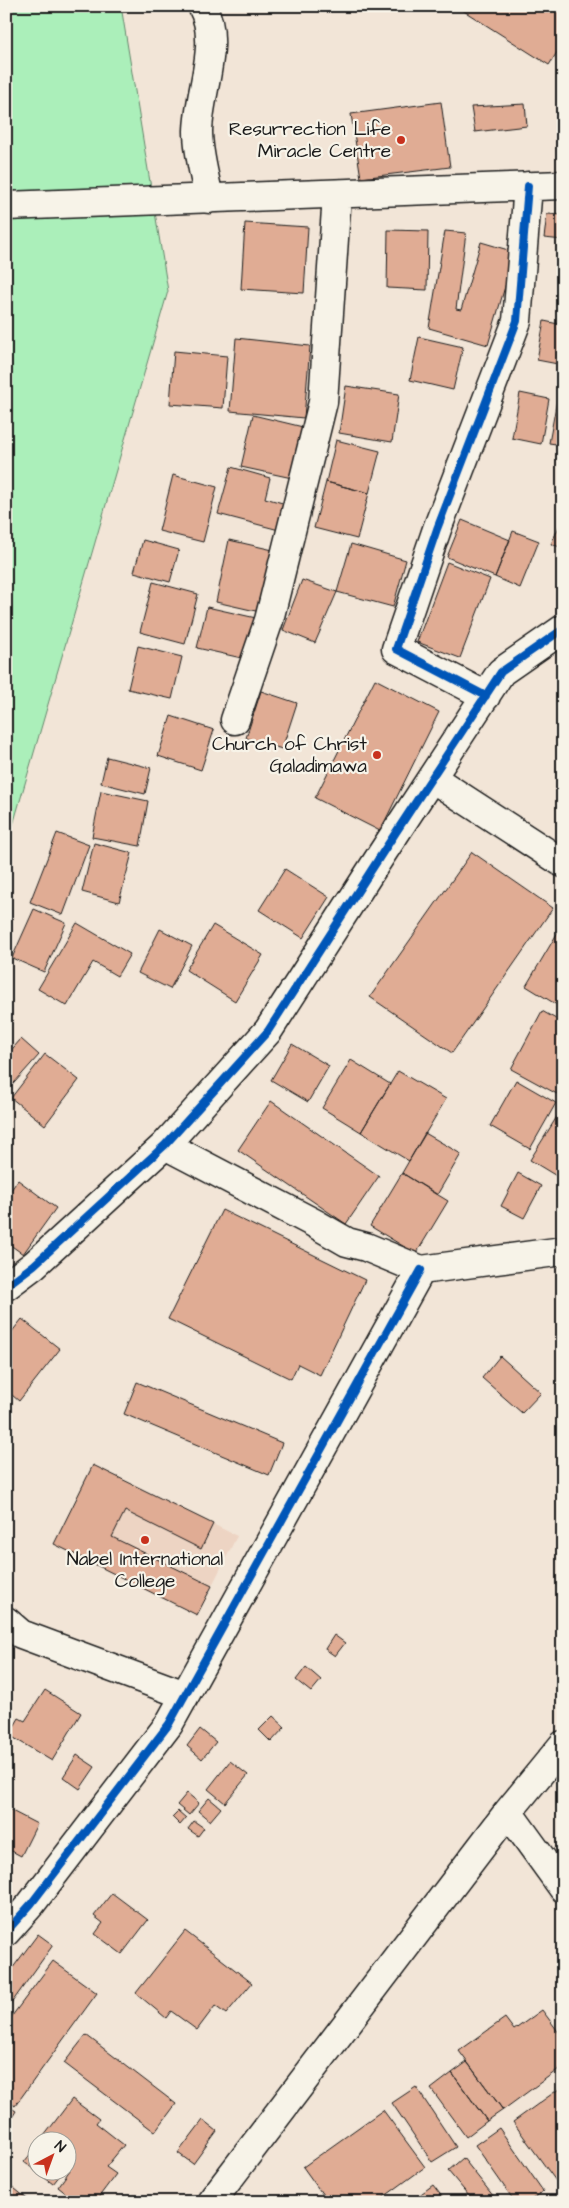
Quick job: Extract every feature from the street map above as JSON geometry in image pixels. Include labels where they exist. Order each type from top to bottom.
[{"type":"street","points":[[202,6],[212,34],[198,128],[198,145],[209,199]]},
{"type":"street","points":[[6,206],[563,185]]},
{"type":"street","points":[[486,696],[396,649],[437,530],[517,321],[528,186]]},
{"type":"street","points":[[235,720],[270,620],[322,402],[336,194]]},
{"type":"street","points":[[6,1286],[34,1265],[164,1145],[268,1031],[501,672],[563,629]]},
{"type":"street","points":[[432,778],[563,863]]},
{"type":"street","points":[[164,1145],[347,1242],[366,1247],[421,1270],[563,1251]]},
{"type":"street","points":[[6,1932],[31,1904],[169,1724],[421,1270]]},
{"type":"street","points":[[6,1621],[21,1634],[185,1695]]},
{"type":"street","points":[[223,2196],[508,1812],[563,1746]]},
{"type":"street","points":[[508,1812],[563,1888]]},
{"type":"shaded area","name":"Nabel International College","points":[[93,1465],[237,1536],[197,1615],[54,1544]]},
{"type":"green space","points":[[6,6],[121,6],[168,291],[6,849]]},
{"type":"building","points":[[456,6],[563,6],[563,43],[549,65]]},
{"type":"building","name":"Resurrection Life Miracle Centre","points":[[441,102],[450,167],[361,178],[351,114]]},
{"type":"building","points":[[525,104],[527,126],[475,132],[471,107]]},
{"type":"building","points":[[547,214],[563,215],[563,240],[544,238]]},
{"type":"building","points":[[245,223],[308,227],[304,293],[241,289]]},
{"type":"building","points":[[388,230],[428,231],[427,290],[387,288]]},
{"type":"building","points":[[445,231],[466,233],[456,309],[461,310],[481,242],[515,252],[488,345],[429,328]]},
{"type":"building","points":[[544,321],[563,325],[563,365],[537,360]]},
{"type":"building","points":[[419,337],[463,347],[453,390],[410,380]]},
{"type":"building","points":[[236,338],[310,346],[304,418],[230,411]]},
{"type":"building","points":[[174,351],[227,356],[223,408],[170,404]]},
{"type":"building","points":[[346,386],[399,394],[392,442],[339,433]]},
{"type":"building","points":[[520,393],[549,399],[541,444],[512,438]]},
{"type":"building","points":[[557,400],[563,401],[563,445],[549,443]]},
{"type":"building","points":[[253,415],[303,427],[292,478],[241,467]]},
{"type":"building","points":[[336,440],[380,451],[369,493],[326,482]]},
{"type":"building","points":[[231,467],[270,478],[265,498],[286,504],[279,530],[218,514]]},
{"type":"building","points":[[173,475],[217,487],[203,542],[159,531]]},
{"type":"building","points":[[326,482],[369,493],[357,539],[314,528]]},
{"type":"building","points":[[563,518],[563,548],[551,544]]},
{"type":"building","points":[[462,520],[510,540],[495,577],[447,557]]},
{"type":"building","points":[[513,531],[539,541],[520,588],[495,577]]},
{"type":"building","points":[[143,540],[179,550],[170,582],[134,572]]},
{"type":"building","points":[[229,540],[273,550],[260,612],[216,602]]},
{"type":"building","points":[[351,544],[406,560],[393,607],[337,592]]},
{"type":"building","points":[[447,562],[490,579],[460,658],[417,642]]},
{"type":"building","points":[[302,580],[337,592],[315,643],[283,630]]},
{"type":"building","points":[[153,582],[198,594],[185,644],[140,632]]},
{"type":"building","points":[[207,607],[256,618],[246,659],[197,648]]},
{"type":"building","points":[[138,646],[182,657],[172,699],[128,689]]},
{"type":"building","name":"Church of Christ Galadimawa","points":[[375,679],[439,712],[380,831],[315,798]]},
{"type":"building","points":[[261,691],[297,703],[282,749],[246,738]]},
{"type":"building","points":[[171,716],[214,730],[201,770],[158,756]]},
{"type":"building","points":[[107,757],[151,768],[145,794],[101,783]]},
{"type":"building","points":[[101,791],[148,801],[140,846],[92,837]]},
{"type":"building","points":[[57,833],[89,845],[63,915],[30,902]]},
{"type":"building","points":[[94,843],[132,853],[119,902],[82,892]]},
{"type":"building","points":[[472,852],[553,908],[452,1053],[370,997]]},
{"type":"building","points":[[285,869],[329,897],[303,938],[259,910]]},
{"type":"building","points":[[34,909],[66,923],[44,972],[12,958]]},
{"type":"building","points":[[77,923],[130,954],[117,976],[93,962],[67,1006],[38,989]]},
{"type":"building","points":[[213,925],[263,955],[235,1001],[186,970]]},
{"type":"building","points":[[160,929],[192,946],[170,989],[138,973]]},
{"type":"building","points":[[558,932],[563,935],[562,1008],[526,986]]},
{"type":"building","points":[[542,1011],[563,1023],[563,1084],[557,1094],[511,1069]]},
{"type":"building","points":[[21,1039],[39,1055],[6,1092],[6,1056]]},
{"type":"building","points":[[292,1044],[329,1066],[308,1102],[271,1080]]},
{"type":"building","points":[[45,1054],[79,1080],[45,1125],[11,1098]]},
{"type":"building","points":[[351,1060],[390,1084],[361,1132],[322,1108]]},
{"type":"building","points":[[398,1071],[446,1099],[409,1161],[361,1132]]},
{"type":"building","points":[[516,1080],[556,1103],[530,1149],[490,1126]]},
{"type":"building","points":[[271,1101],[379,1176],[346,1224],[238,1150]]},
{"type":"building","points":[[563,1107],[563,1180],[530,1160]]},
{"type":"building","points":[[425,1133],[461,1154],[437,1195],[402,1173]]},
{"type":"building","points":[[402,1173],[448,1201],[416,1254],[370,1226]]},
{"type":"building","points":[[518,1173],[541,1186],[524,1218],[501,1206]]},
{"type":"building","points":[[18,1180],[56,1208],[23,1254],[6,1242],[6,1197]]},
{"type":"building","points":[[222,1210],[365,1280],[320,1375],[298,1364],[291,1379],[168,1319]]},
{"type":"building","points":[[22,1319],[60,1349],[19,1401],[6,1390],[6,1339]]},
{"type":"building","points":[[500,1356],[541,1393],[522,1413],[482,1378]]},
{"type":"building","points":[[137,1382],[282,1443],[269,1475],[124,1414]]},
{"type":"building","name":"Nabel International College","points":[[93,1465],[213,1524],[201,1549],[125,1511],[112,1537],[212,1586],[197,1615],[54,1544]]},
{"type":"building","points":[[334,1635],[345,1643],[335,1656],[325,1649]]},
{"type":"building","points":[[306,1667],[321,1680],[311,1692],[296,1680]]},
{"type":"building","points":[[45,1690],[81,1713],[52,1761],[9,1735],[19,1718],[25,1721]]},
{"type":"building","points":[[273,1716],[285,1727],[271,1742],[259,1730]]},
{"type":"building","points":[[200,1729],[216,1742],[202,1759],[187,1746]]},
{"type":"building","points":[[77,1755],[95,1767],[80,1789],[63,1777]]},
{"type":"building","points":[[230,1761],[248,1775],[225,1803],[208,1789]]},
{"type":"building","points":[[187,1793],[199,1803],[189,1815],[177,1805]]},
{"type":"building","points":[[209,1798],[221,1808],[210,1821],[198,1811]]},
{"type":"building","points":[[6,1808],[37,1824],[21,1856],[6,1848]]},
{"type":"building","points":[[178,1811],[186,1818],[180,1825],[172,1817]]},
{"type":"building","points":[[194,1821],[204,1828],[198,1836],[188,1829]]},
{"type":"building","points":[[112,1893],[148,1920],[122,1954],[95,1934],[103,1923],[94,1916]]},
{"type":"building","points":[[185,1931],[252,1983],[226,2014],[215,2006],[197,2030],[171,2011],[166,2018],[136,1993]]},
{"type":"building","points":[[38,1934],[53,1945],[10,2005],[6,2003],[6,1977]]},
{"type":"building","points":[[53,1961],[97,1993],[15,2106],[6,2100],[6,2024]]},
{"type":"building","points":[[542,2010],[563,2038],[563,2066],[503,2110],[459,2051],[505,2018],[514,2030]]},
{"type":"building","points":[[86,2035],[176,2104],[155,2132],[64,2063]]},
{"type":"building","points":[[467,2062],[503,2110],[487,2121],[452,2073]]},
{"type":"building","points":[[452,2073],[487,2121],[466,2137],[431,2089]]},
{"type":"building","points":[[563,2086],[563,2176],[556,2181],[513,2122]]},
{"type":"building","points":[[416,2087],[456,2147],[432,2162],[392,2103]]},
{"type":"building","points":[[72,2099],[99,2119],[96,2123],[124,2145],[106,2167],[116,2174],[95,2202],[77,2202],[58,2187],[63,2180],[78,2180],[78,2130],[49,2130]]},
{"type":"building","points":[[6,2105],[16,2111],[6,2127]]},
{"type":"building","points":[[383,2110],[425,2167],[377,2202],[328,2202],[303,2167]]},
{"type":"building","points":[[203,2120],[217,2131],[193,2164],[178,2153]]},
{"type":"building","points":[[499,2128],[543,2191],[528,2202],[515,2202],[475,2145]]},
{"type":"building","points":[[28,2157],[28,2165],[24,2162]]},
{"type":"building","points":[[463,2158],[498,2202],[474,2202],[448,2171]]},
{"type":"building","points":[[48,2180],[56,2180],[53,2184]]},
{"type":"building","points":[[9,2184],[31,2202],[6,2202],[6,2187]]},
{"type":"building","points":[[433,2185],[446,2202],[410,2202]]},
{"type":"cycle path","points":[[486,696],[396,649],[437,529],[517,321],[528,186]]},
{"type":"cycle path","points":[[6,1286],[34,1265],[165,1145],[268,1031],[501,672],[563,629]]},
{"type":"cycle path","points":[[6,1932],[31,1904],[169,1724],[421,1270]]},
{"type":"place","name":"Resurrection Life Miracle Centre","points":[[401,140]]},
{"type":"place","name":"Church of Christ Galadimawa","points":[[377,755]]},
{"type":"place","name":"Nabel International College","points":[[145,1540]]}]
